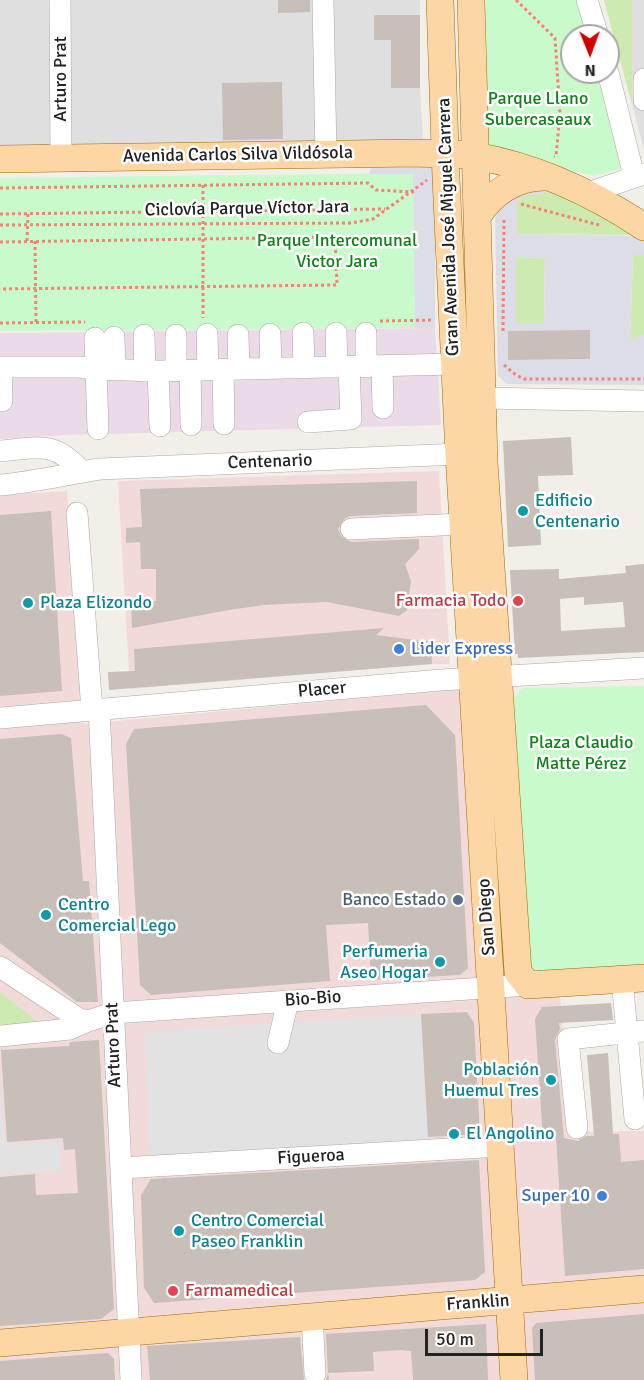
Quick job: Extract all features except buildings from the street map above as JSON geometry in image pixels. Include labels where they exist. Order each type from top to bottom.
[{"type":"main road","name":"Gran Avenida José Miguel Carrera","points":[[440,0],[445,165],[459,454]]},
{"type":"main road","name":"Gran Avenida José Miguel Carrera","points":[[471,0],[482,398]]},
{"type":"main road","name":"Avenida Carlos Silva Vildósola","points":[[0,159],[326,154],[445,165],[475,156],[547,165],[644,227]]},
{"type":"main road","points":[[477,217],[488,202],[504,201],[524,179],[547,165]]},
{"type":"main road","name":"San Diego","points":[[482,398],[491,987],[501,1146],[510,1192],[509,1300],[514,1380]]},
{"type":"main road","name":"San Diego","points":[[459,454],[463,524],[485,676],[518,972],[528,984]]},
{"type":"main road","name":"Bio-Bio","points":[[528,984],[633,979]]},
{"type":"main road","name":"Franklin","points":[[0,1343],[644,1289]]},
{"type":"street","name":"Arturo Prat","points":[[60,0],[61,158]]},
{"type":"street","points":[[323,0],[326,154]]},
{"type":"street","points":[[587,0],[594,24]]},
{"type":"street","points":[[644,79],[644,100]]},
{"type":"street","points":[[588,193],[639,175],[612,84]]},
{"type":"street","points":[[160,426],[191,370],[205,328]]},
{"type":"street","points":[[303,333],[304,368]]},
{"type":"street","points":[[336,333],[383,408]]},
{"type":"street","points":[[309,422],[351,419],[366,333]]},
{"type":"street","points":[[191,370],[238,334]]},
{"type":"street","points":[[270,334],[271,368]]},
{"type":"street","points":[[144,335],[191,370]]},
{"type":"street","points":[[176,335],[191,370],[224,424]]},
{"type":"street","points":[[98,429],[105,369],[105,338]]},
{"type":"street","points":[[2,401],[1,367],[79,366],[105,369],[191,370],[454,364]]},
{"type":"street","points":[[191,370],[191,425]]},
{"type":"street","points":[[482,398],[644,401]]},
{"type":"street","points":[[0,451],[42,448],[57,450],[69,458],[81,471]]},
{"type":"street","name":"Centenario","points":[[0,485],[53,478],[81,471],[459,454]]},
{"type":"street","name":"Arturo Prat","points":[[77,513],[95,710],[131,1380]]},
{"type":"street","points":[[351,529],[463,524]]},
{"type":"street","name":"Placer","points":[[0,718],[485,676],[644,669]]},
{"type":"street","points":[[0,967],[72,1016],[88,1021]]},
{"type":"street","points":[[633,979],[635,1119]]},
{"type":"street","name":"Bio-Bio","points":[[0,1036],[70,1029],[113,1013],[528,984]]},
{"type":"street","points":[[278,1043],[288,1001]]},
{"type":"street","points":[[577,1128],[568,1039],[635,1032]]},
{"type":"street","name":"Figueroa","points":[[120,1168],[501,1146]]},
{"type":"street","points":[[312,1316],[315,1374]]},
{"type":"path","points":[[516,0],[555,38],[560,114],[556,156],[547,165]]},
{"type":"path","name":"Ciclovía Parque Víctor Jara","points":[[0,225],[351,223],[373,219],[412,192],[445,165]]},
{"type":"path","points":[[0,188],[368,183],[376,190],[412,192]]},
{"type":"path","points":[[203,185],[205,328]]},
{"type":"path","points":[[503,332],[504,201],[610,228]]},
{"type":"path","points":[[0,214],[387,209]]},
{"type":"path","points":[[27,214],[27,241]]},
{"type":"path","points":[[0,242],[336,237],[337,285],[0,289]]},
{"type":"path","points":[[35,241],[36,322]]},
{"type":"path","points":[[504,360],[504,366],[524,379],[644,379]]},
{"type":"shaded area","points":[[0,0],[420,0],[420,88],[423,141],[0,146]]},
{"type":"shaded area","points":[[604,0],[644,0],[644,150],[620,59],[620,24],[610,24]]},
{"type":"shaded area","points":[[435,163],[435,328],[415,328],[413,174],[369,174],[372,164]]},
{"type":"shaded area","points":[[526,185],[564,193],[550,192],[522,196],[517,203],[517,234],[644,236],[644,255],[633,255],[630,339],[644,335],[644,385],[507,384],[498,376],[495,218],[502,205]],"holes":[[[516,257],[545,258],[544,323],[516,323]],[[508,331],[590,331],[590,359],[508,360]]]},
{"type":"shaded area","points":[[435,328],[441,425],[66,435],[0,439],[0,333]]},
{"type":"shaded area","points":[[439,471],[450,664],[130,689],[118,481]]},
{"type":"shaded area","points":[[67,491],[84,724],[460,689],[478,996],[560,993],[570,1132],[644,1131],[644,1380],[0,1380],[0,495]]},
{"type":"shaded area","points":[[421,1014],[429,1146],[150,1160],[145,1037],[152,1031]]},
{"type":"shaded area","points":[[0,1071],[5,1144],[60,1141],[61,1171],[0,1174]]},
{"type":"green space","name":"Parque Llano Subercaseaux","points":[[486,0],[582,0],[589,24],[560,24],[560,84],[604,84],[624,161],[619,169],[593,176],[492,149],[489,141]]},
{"type":"green space","points":[[604,0],[631,0],[632,104],[620,59],[620,24],[610,24]]},
{"type":"green space","name":"Parque Intercomunal Victor Jara","points":[[413,173],[415,328],[0,331],[0,178]]},
{"type":"green space","points":[[550,192],[564,193],[633,235],[517,234],[517,203],[522,196]]},
{"type":"green space","points":[[633,254],[644,255],[644,335],[630,340]]},
{"type":"green space","points":[[516,257],[545,258],[544,323],[515,323]]},
{"type":"green space","name":"Plaza Claudio Matte Pérez","points":[[644,686],[644,967],[541,973],[529,966],[514,698],[522,688]]},
{"type":"green space","points":[[0,992],[39,1023],[0,1026]]},
{"type":"place","name":"Edificio Centenario","points":[[523,511]]},
{"type":"place","name":"Farmacia Todo","points":[[518,601]]},
{"type":"place","name":"Plaza Elizondo","points":[[28,603]]},
{"type":"place","name":"Lider Express","points":[[399,649]]},
{"type":"place","name":"Banco Estado","points":[[458,900]]},
{"type":"place","name":"Centro Comercial Lego","points":[[46,915]]},
{"type":"place","name":"Perfumeria Aseo Hogar","points":[[440,962]]},
{"type":"place","name":"Población Huemul Tres","points":[[551,1080]]},
{"type":"place","name":"El Angolino","points":[[454,1134]]},
{"type":"place","name":"Super 10","points":[[602,1196]]},
{"type":"place","name":"Centro Comercial Paseo Franklin","points":[[179,1231]]},
{"type":"place","name":"Farmamedical","points":[[173,1291]]}]
